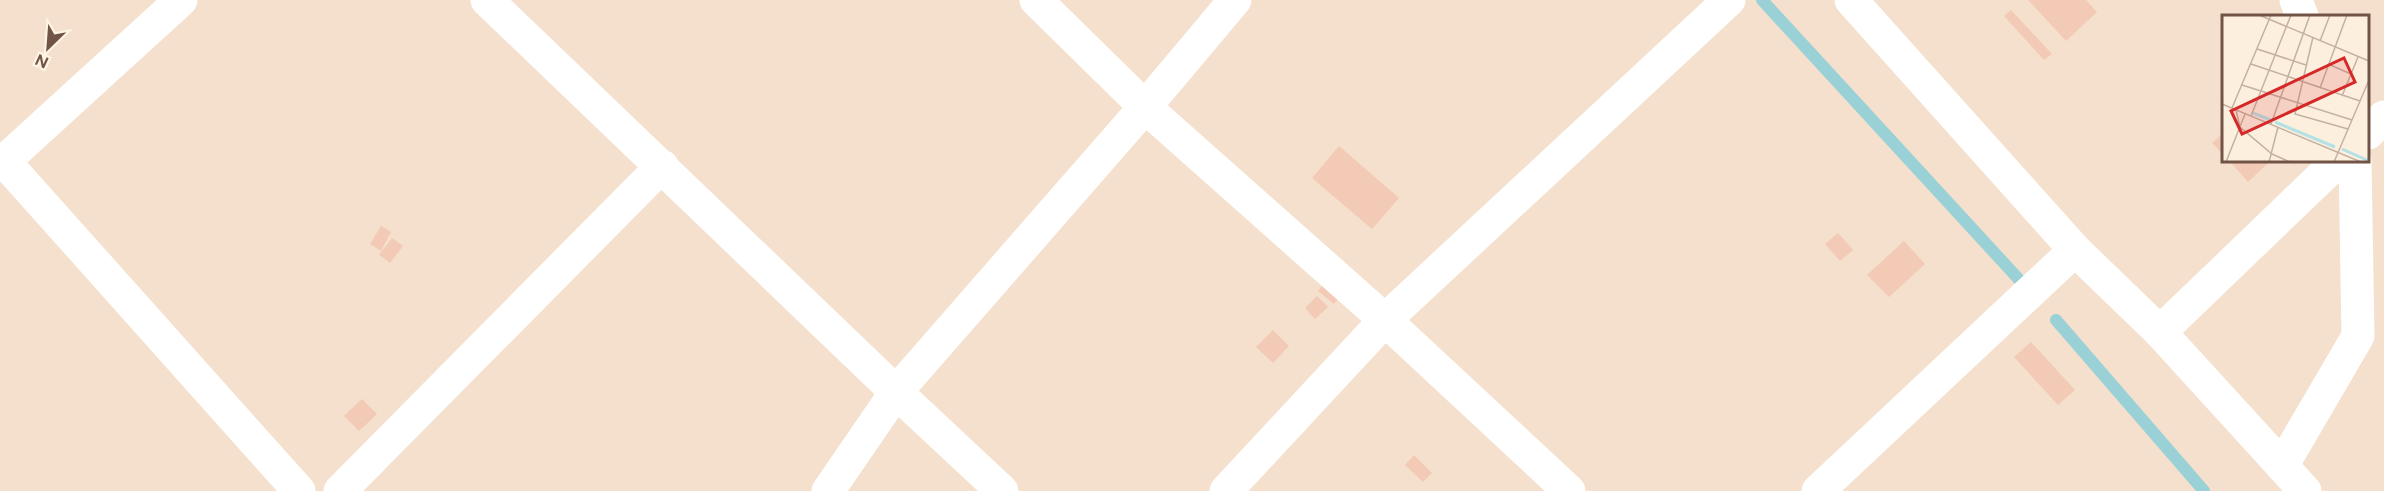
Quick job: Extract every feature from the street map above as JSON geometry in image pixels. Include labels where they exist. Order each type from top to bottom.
[{"type":"street","points":[[181,0],[2,163],[299,491]]},
{"type":"street","points":[[487,0],[1002,491]]},
{"type":"street","points":[[1036,0],[1144,107],[1385,320],[1569,491]]},
{"type":"street","points":[[828,491],[896,392],[1235,0]]},
{"type":"street","points":[[1226,491],[1385,320],[1729,0]]},
{"type":"street","points":[[1851,0],[2075,250],[2160,332],[2305,491]]},
{"type":"street","points":[[2296,0],[2302,15]]},
{"type":"street","points":[[2369,131],[2384,117]]},
{"type":"street","points":[[2160,332],[2337,162]]},
{"type":"street","points":[[2282,466],[2358,336],[2355,162]]},
{"type":"street","points":[[340,491],[662,166]]},
{"type":"street","points":[[1818,491],[2075,250]]},
{"type":"shaded area","points":[[0,0],[2384,0],[2384,491],[0,491]]},
{"type":"building","points":[[2028,0],[2086,0],[2097,12],[2066,41]]},
{"type":"building","points":[[2011,10],[2052,54],[2044,60],[2004,16]]},
{"type":"building","points":[[2222,135],[2222,153],[2212,143]]},
{"type":"building","points":[[1339,146],[1399,198],[1372,229],[1312,178]]},
{"type":"building","points":[[2231,162],[2269,162],[2248,182]]},
{"type":"building","points":[[381,226],[391,232],[381,251],[370,244]]},
{"type":"building","points":[[1838,233],[1853,250],[1840,261],[1825,244]]},
{"type":"building","points":[[392,238],[403,246],[390,263],[379,255]]},
{"type":"building","points":[[1904,241],[1925,264],[1889,297],[1867,275]]},
{"type":"building","points":[[1326,281],[1341,294],[1334,304],[1318,291]]},
{"type":"building","points":[[1317,296],[1328,307],[1315,319],[1305,308]]},
{"type":"building","points":[[1273,330],[1289,346],[1273,363],[1256,347]]},
{"type":"building","points":[[2031,342],[2075,390],[2058,405],[2014,357]]},
{"type":"building","points":[[362,399],[377,414],[359,431],[344,416]]},
{"type":"building","points":[[1414,455],[1432,473],[1423,482],[1405,465]]},
{"type":"waterway","points":[[1762,0],[2025,286]]},
{"type":"waterway","points":[[2056,320],[2204,491]]}]
